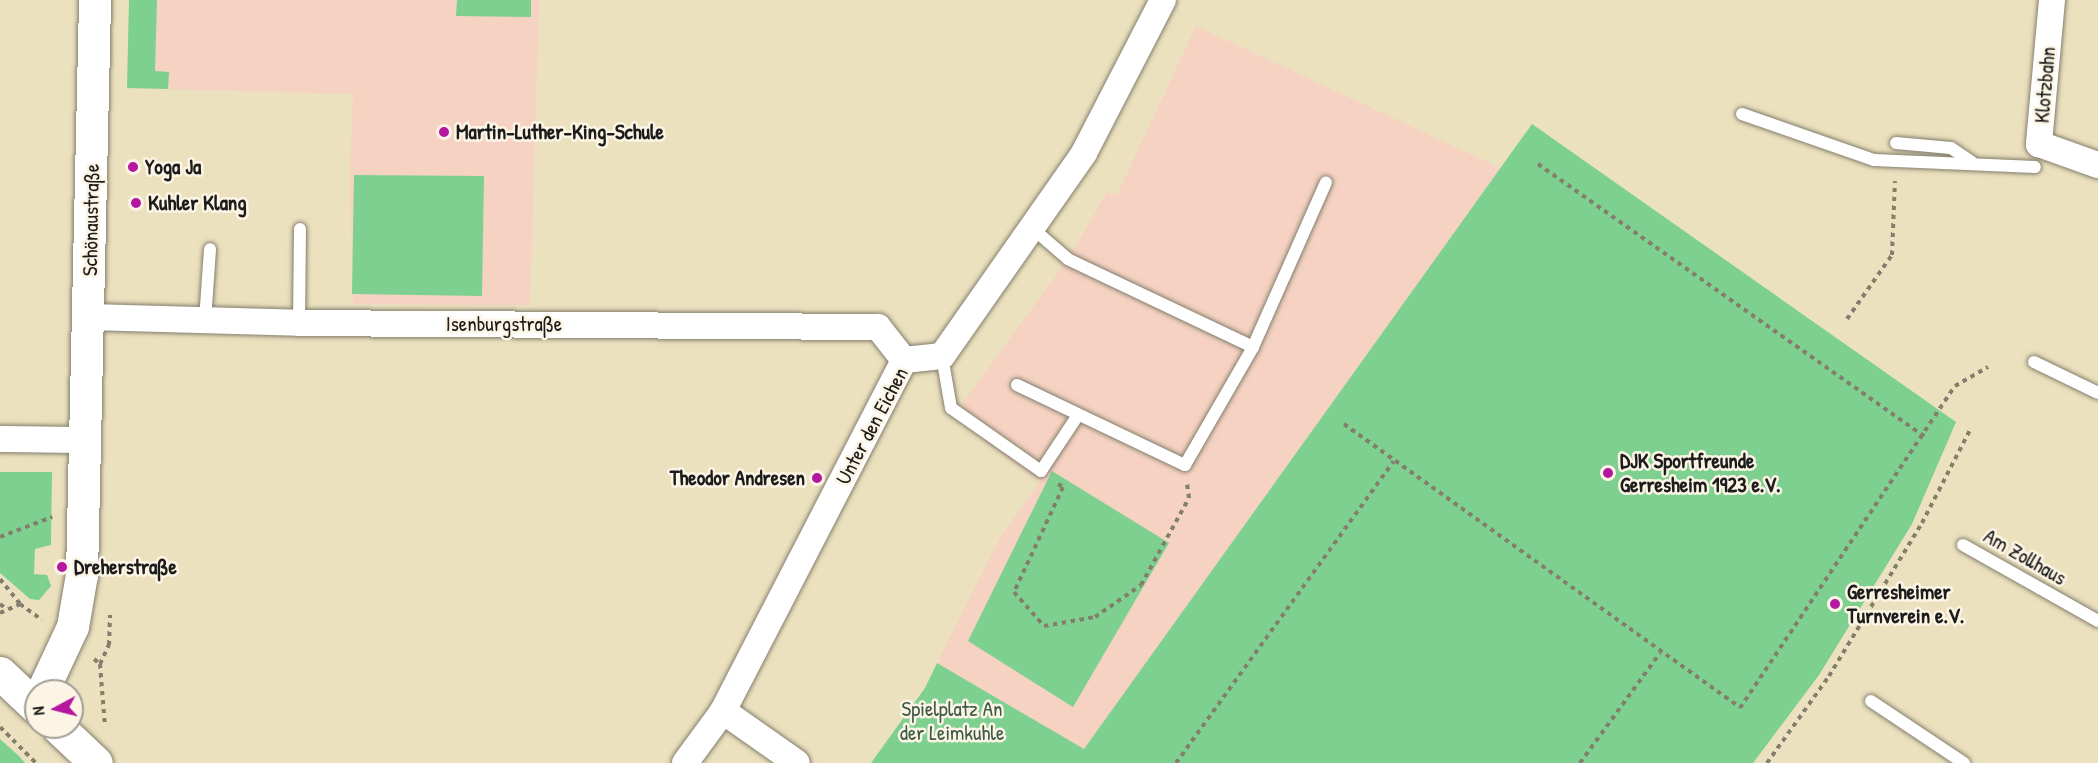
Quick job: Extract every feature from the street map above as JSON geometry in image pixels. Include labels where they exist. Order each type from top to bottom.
[{"type":"main road","points":[[0,673],[24,695]]},
{"type":"main road","points":[[71,739],[96,763]]},
{"type":"street","name":"Schönaustraße","points":[[49,679],[73,627],[78,603],[89,317],[95,0]]},
{"type":"street","points":[[942,356],[1084,153],[1163,0]]},
{"type":"street","name":"Klotzbahn","points":[[2052,0],[2039,144],[2098,165]]},
{"type":"street","name":"Isenburgstraße","points":[[89,317],[299,323],[878,327],[904,360]]},
{"type":"street","name":"Unter den Eichen","points":[[685,763],[723,711],[904,360],[942,356]]},
{"type":"street","points":[[0,439],[83,440]]},
{"type":"street","points":[[723,711],[797,763]]},
{"type":"lane","points":[[1742,114],[1874,160],[1972,162],[2035,167]]},
{"type":"lane","points":[[1896,143],[1951,148],[1972,162]]},
{"type":"lane","points":[[1017,385],[1185,465],[1253,347],[1326,182]]},
{"type":"lane","points":[[1031,227],[1068,259],[1253,347]]},
{"type":"lane","points":[[299,323],[300,229]]},
{"type":"lane","points":[[206,321],[210,249]]},
{"type":"lane","points":[[942,356],[951,408],[1041,471],[1078,415]]},
{"type":"lane","points":[[2034,362],[2098,393]]},
{"type":"lane","name":"Am Zollhaus","points":[[1963,545],[2098,621]]},
{"type":"lane","points":[[1871,701],[1964,763]]},
{"type":"path","points":[[1847,319],[1892,255],[1896,162]]},
{"type":"path","points":[[1538,164],[1925,437]]},
{"type":"path","points":[[1344,424],[1660,653],[1740,708],[1828,571],[1925,437],[1955,386],[1988,368]]},
{"type":"path","points":[[1767,763],[1854,635],[1922,523],[1971,428]]},
{"type":"path","points":[[1176,763],[1394,461]]},
{"type":"path","points":[[1041,471],[1063,487],[1014,592],[1044,626],[1095,617],[1141,585],[1189,498],[1185,465]]},
{"type":"path","points":[[0,537],[51,518]]},
{"type":"path","points":[[0,579],[20,604],[46,623]]},
{"type":"path","points":[[0,604],[6,609]]},
{"type":"path","points":[[0,613],[20,604]]},
{"type":"path","points":[[86,652],[100,664],[102,709],[108,733]]},
{"type":"path","points":[[1580,763],[1660,653]]},
{"type":"path","points":[[0,727],[36,763]]},
{"type":"shaded area","name":"Martin-Luther-King-Schule","points":[[129,0],[539,0],[530,305],[353,304],[350,175],[353,94],[127,88]]},
{"type":"shaded area","points":[[1196,26],[1500,168],[1084,750],[937,663],[1000,538],[1040,481],[963,426],[971,415],[962,404],[1068,259],[1107,192],[1117,195]]},
{"type":"green space","points":[[129,0],[157,0],[155,71],[169,72],[168,89],[127,88]]},
{"type":"green space","points":[[457,0],[531,0],[531,17],[456,16]]},
{"type":"green space","name":"DJK Sportfreunde Gerresheim 1923 e.V.","points":[[1532,124],[1956,422],[1912,524],[1819,675],[1753,763],[871,763],[925,688],[937,663],[1084,749]]},
{"type":"green space","points":[[354,175],[484,176],[482,296],[352,294]]},
{"type":"green space","points":[[1052,471],[1169,543],[1073,707],[968,641]]},
{"type":"green space","points":[[0,472],[52,472],[51,545],[35,549],[34,574],[47,575],[51,586],[39,600],[30,599],[0,573]]},
{"type":"green space","points":[[0,739],[19,756],[25,763],[0,763]]},
{"type":"place","name":"Martin-Luther-King-Schule","points":[[444,132]]},
{"type":"place","name":"Yoga Ja","points":[[133,167]]},
{"type":"place","name":"Kuhler Klang","points":[[136,203]]},
{"type":"place","name":"DJK Sportfreunde Gerresheim 1923 e.V.","points":[[1608,473]]},
{"type":"place","name":"Theodor Andresen","points":[[817,478]]},
{"type":"place","name":"Dreherstraße","points":[[62,567]]},
{"type":"place","name":"Gerresheimer Turnverein e.V.","points":[[1835,604]]},
{"type":"park label","name":"Spielplatz An der Leimkuhle","points":[[952,721]]}]
